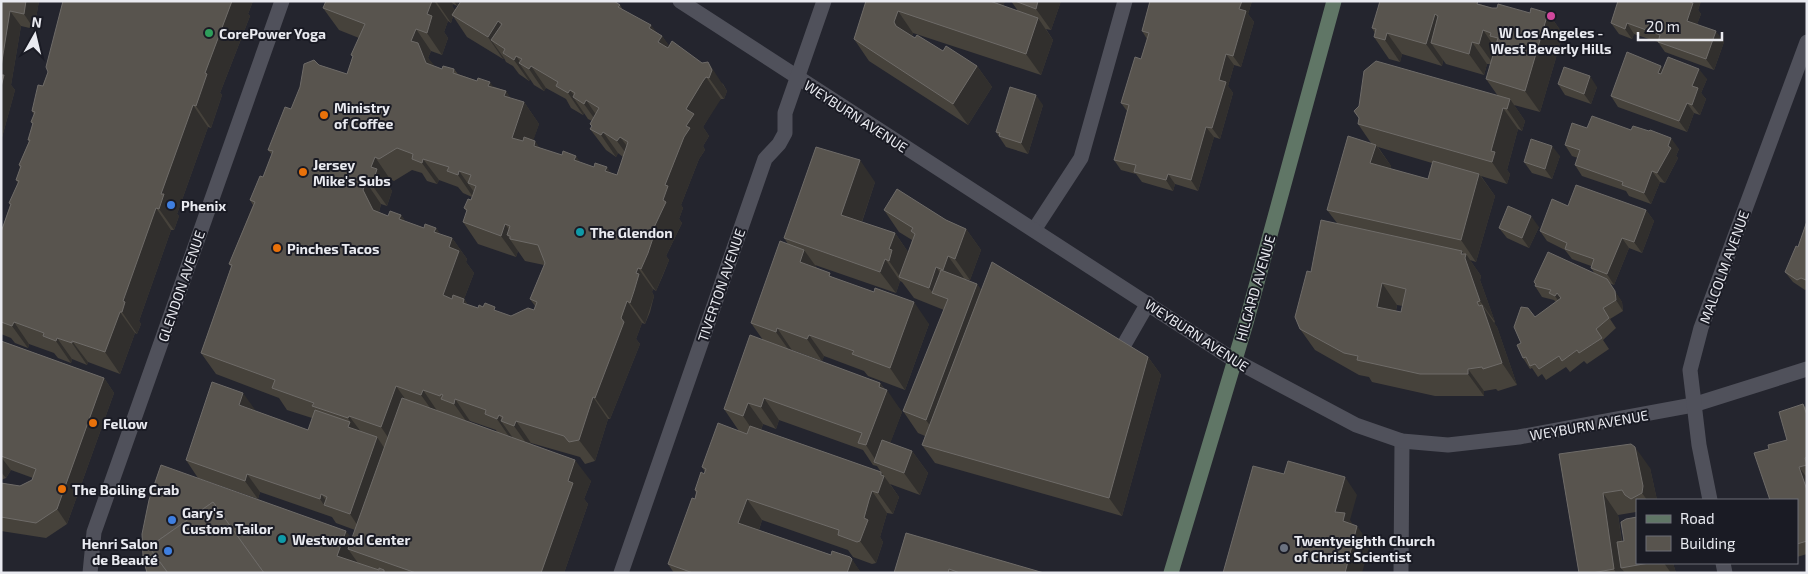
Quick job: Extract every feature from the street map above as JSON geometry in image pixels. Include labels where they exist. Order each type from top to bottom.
[{"type":"street","name":"GLENDON AVENUE","points":[[90,573],[94,532],[282,1]]},
{"type":"street","name":"WEYBURN AVENUE","points":[[680,1],[1234,360],[1356,425],[1402,441],[1448,445],[1518,437],[1693,405],[1807,369]]},
{"type":"street","name":"TIVERTON AVENUE","points":[[621,573],[764,159],[780,144],[784,133],[785,113],[824,1]]},
{"type":"street","points":[[1034,230],[1081,158],[1125,1]]},
{"type":"street","name":"HILGARD AVENUE","points":[[1171,573],[1234,360],[1334,1]]},
{"type":"street","name":"MALCOLM AVENUE","points":[[1710,499],[1693,405],[1690,370],[1701,328],[1807,42]]},
{"type":"street","points":[[1121,350],[1148,304]]},
{"type":"street","points":[[1401,573],[1402,441]]},
{"type":"building","points":[[1,1],[26,1],[24,14],[10,11],[1,67]]},
{"type":"building","points":[[63,1],[232,1],[205,73],[207,74],[196,106],[193,105],[161,194],[164,194],[159,209],[156,208],[123,301],[125,302],[122,312],[120,312],[105,352],[72,341],[72,343],[57,338],[56,341],[43,336],[44,333],[14,322],[12,326],[1,322],[1,232],[11,204],[9,203],[19,181],[16,180],[21,166],[19,165],[30,140],[28,140],[33,123],[31,122],[35,112],[32,111],[38,85],[43,86],[48,72],[46,67]]},
{"type":"building","name":"The Glendon","points":[[326,1],[432,1],[427,14],[432,16],[427,33],[416,29],[411,41],[418,43],[426,63],[442,69],[443,66],[454,69],[453,73],[477,81],[478,78],[490,82],[488,86],[506,91],[504,96],[524,102],[512,138],[523,141],[524,137],[535,141],[534,146],[562,155],[563,151],[576,156],[574,160],[594,167],[595,163],[607,167],[605,171],[617,175],[628,142],[620,137],[617,141],[603,132],[601,135],[590,129],[592,126],[590,124],[599,108],[586,100],[584,104],[573,97],[575,93],[570,90],[568,93],[556,86],[558,82],[531,66],[529,69],[519,63],[522,59],[516,56],[514,60],[503,53],[505,49],[491,40],[502,24],[498,21],[488,37],[452,15],[461,1],[614,1],[620,5],[618,7],[651,25],[649,28],[662,36],[658,42],[668,48],[672,41],[702,63],[708,62],[712,70],[709,78],[706,77],[703,81],[686,109],[694,114],[686,126],[690,128],[684,137],[665,185],[668,186],[663,200],[666,202],[650,236],[653,238],[648,253],[641,269],[638,268],[636,273],[639,274],[630,303],[627,301],[621,318],[624,322],[595,398],[593,397],[579,440],[569,442],[564,436],[516,421],[514,426],[501,421],[503,417],[499,415],[497,419],[485,414],[486,410],[455,399],[454,404],[441,399],[443,395],[441,394],[440,396],[423,390],[421,395],[396,386],[381,427],[312,406],[314,403],[272,388],[275,380],[201,353],[232,265],[229,264],[255,202],[250,200],[260,176],[263,177],[273,151],[268,150],[285,107],[291,109],[300,87],[304,64],[314,60],[319,65],[347,74],[353,56],[351,55],[365,24],[323,8]],"holes":[[[397,148],[413,154],[412,159],[422,163],[423,159],[449,167],[447,171],[458,175],[459,171],[471,175],[468,183],[476,186],[471,200],[468,199],[464,208],[467,210],[463,222],[501,236],[505,224],[510,226],[507,235],[510,236],[510,239],[538,245],[545,263],[530,299],[537,302],[534,310],[528,308],[511,316],[494,310],[495,307],[485,303],[483,307],[479,305],[478,308],[463,303],[464,299],[453,295],[452,299],[443,295],[459,251],[449,247],[452,238],[434,232],[436,228],[425,224],[424,228],[399,219],[401,215],[390,211],[388,216],[373,210],[363,190],[366,182],[372,185],[377,169],[371,167],[375,157],[379,159]]]},
{"type":"building","points":[[866,1],[990,1],[1038,18],[1026,54],[898,11],[894,22],[896,26],[915,38],[917,35],[943,51],[946,46],[977,66],[953,104],[854,39]]},
{"type":"building","points":[[1015,1],[1038,1],[1036,9]]},
{"type":"building","points":[[1150,1],[1242,1],[1239,9],[1246,11],[1233,56],[1226,54],[1219,80],[1226,82],[1212,128],[1206,127],[1191,180],[1168,174],[1166,180],[1134,172],[1136,165],[1114,160],[1129,105],[1121,103],[1135,57],[1141,59],[1149,33],[1142,31]]},
{"type":"building","points":[[1380,1],[1478,1],[1477,4],[1492,8],[1497,8],[1498,4],[1530,13],[1531,8],[1548,13],[1525,91],[1486,79],[1498,38],[1490,36],[1491,33],[1483,30],[1479,44],[1472,42],[1469,54],[1431,43],[1438,16],[1435,14],[1426,44],[1387,33],[1385,40],[1374,37],[1376,29],[1372,28]]},
{"type":"building","points":[[1618,1],[1690,1],[1693,3],[1687,21],[1716,31],[1706,59],[1658,42],[1660,35],[1627,23],[1625,29],[1611,23]]},
{"type":"building","points":[[1627,52],[1661,66],[1658,73],[1661,74],[1668,57],[1699,69],[1692,86],[1698,88],[1692,105],[1687,103],[1679,121],[1611,96]]},
{"type":"building","points":[[1376,61],[1510,99],[1507,109],[1503,108],[1491,151],[1495,152],[1492,162],[1358,124],[1359,118],[1354,111],[1359,106],[1364,71]]},
{"type":"building","points":[[1564,67],[1590,76],[1584,94],[1558,84]]},
{"type":"building","points":[[1,75],[4,75],[1,87]]},
{"type":"building","points":[[1010,87],[1036,95],[1021,143],[999,136],[1000,133],[996,132]]},
{"type":"building","points":[[1592,116],[1631,130],[1633,126],[1671,138],[1668,146],[1671,148],[1657,173],[1652,171],[1644,193],[1622,185],[1623,182],[1575,165],[1580,150],[1565,145],[1572,123],[1587,128]]},
{"type":"building","points":[[1348,136],[1376,145],[1370,163],[1428,179],[1433,161],[1479,174],[1461,240],[1327,210]]},
{"type":"building","points":[[1531,139],[1552,146],[1545,169],[1524,162]]},
{"type":"building","points":[[816,147],[860,160],[841,215],[895,233],[889,249],[892,250],[889,261],[885,259],[880,272],[784,238]]},
{"type":"building","points":[[1576,185],[1646,210],[1634,242],[1622,238],[1607,274],[1591,268],[1594,259],[1565,249],[1567,243],[1540,231],[1552,199],[1568,206]]},
{"type":"building","points":[[897,189],[946,220],[966,229],[955,259],[948,256],[943,270],[936,267],[929,288],[899,277],[915,234],[911,231],[913,228],[884,210]]},
{"type":"building","points":[[1508,206],[1531,216],[1522,238],[1499,228]]},
{"type":"building","points":[[1321,220],[1462,251],[1461,254],[1466,254],[1465,258],[1480,301],[1477,302],[1479,306],[1482,305],[1502,363],[1483,369],[1482,367],[1468,369],[1468,374],[1420,374],[1357,360],[1358,356],[1344,353],[1300,329],[1295,317],[1307,271],[1311,272]],"holes":[[[1382,283],[1406,289],[1401,312],[1377,307]]]},
{"type":"building","points":[[1807,221],[1807,278],[1806,280],[1801,278],[1797,280],[1785,272],[1796,246],[1798,247]]},
{"type":"building","points":[[780,241],[804,250],[800,262],[830,273],[829,276],[874,292],[875,288],[914,302],[890,368],[852,354],[854,351],[809,335],[807,339],[777,328],[776,332],[751,323]]},
{"type":"building","points":[[1548,252],[1607,279],[1615,291],[1616,300],[1603,308],[1609,318],[1596,329],[1602,338],[1579,353],[1577,350],[1562,361],[1559,356],[1539,369],[1535,364],[1530,366],[1526,357],[1523,358],[1517,345],[1521,343],[1514,327],[1521,307],[1528,308],[1535,317],[1561,298],[1557,293],[1555,296],[1549,293],[1551,290],[1535,286],[1534,282]]},
{"type":"building","points":[[992,262],[1148,357],[1109,498],[922,445]]},
{"type":"building","points":[[941,270],[977,284],[926,420],[903,411],[948,299],[932,293]]},
{"type":"building","points":[[750,335],[880,383],[879,387],[887,390],[866,445],[858,443],[862,433],[764,398],[761,407],[748,403],[743,416],[724,409]]},
{"type":"building","points":[[1,341],[104,378],[57,509],[36,523],[1,517],[1,483],[20,486],[32,480],[36,469],[1,456]]},
{"type":"building","points":[[212,382],[243,393],[239,405],[308,430],[315,410],[350,422],[348,427],[377,437],[350,514],[324,505],[327,497],[321,494],[320,499],[247,474],[245,481],[186,460]]},
{"type":"building","points":[[402,398],[575,460],[568,481],[573,483],[541,573],[416,573],[348,549]]},
{"type":"building","points":[[1803,404],[1807,415],[1807,457],[1805,458],[1807,465],[1799,467],[1807,490],[1807,541],[1798,544],[1798,499],[1770,499],[1754,453],[1769,449],[1768,445],[1787,440],[1779,412]]},
{"type":"building","points":[[718,423],[747,434],[750,426],[881,472],[881,475],[884,476],[878,493],[872,491],[864,518],[868,520],[860,541],[857,542],[838,535],[839,530],[747,499],[738,523],[831,555],[832,551],[850,557],[852,559],[847,573],[693,573],[668,564],[692,498],[695,499],[697,491],[695,490],[701,472],[704,474],[706,469],[702,467]]},
{"type":"building","points":[[882,440],[912,451],[904,473],[874,462]]},
{"type":"building","points":[[1631,444],[1635,447],[1643,486],[1642,493],[1631,499],[1622,490],[1603,493],[1614,569],[1579,573],[1559,454]]},
{"type":"building","points":[[1288,461],[1345,477],[1335,512],[1345,513],[1343,521],[1357,526],[1345,573],[1223,573],[1253,466],[1284,474]]},
{"type":"building","points":[[161,465],[346,531],[337,556],[379,570],[379,568],[386,573],[264,573],[213,502],[149,547],[168,573],[147,573],[143,557],[142,534],[149,500]]},
{"type":"building","points":[[213,502],[264,573],[168,573],[149,547]]},
{"type":"building","points":[[1636,517],[1636,564],[1643,564],[1621,568],[1617,542],[1624,541],[1621,522]]},
{"type":"building","points":[[906,533],[1044,573],[960,573],[949,569],[948,573],[894,573]]},
{"type":"place","name":"W Los Angeles - West Beverly Hills","points":[[1551,16]]},
{"type":"place","name":"CorePower Yoga","points":[[209,33]]},
{"type":"place","name":"Ministry of Coffee","points":[[324,115]]},
{"type":"place","name":"Jersey Mike's Subs","points":[[303,172]]},
{"type":"place","name":"Phenix","points":[[171,205]]},
{"type":"place","name":"The Glendon","points":[[580,232]]},
{"type":"place","name":"Pinches Tacos","points":[[277,248]]},
{"type":"place","name":"Fellow","points":[[93,423]]},
{"type":"place","name":"The Boiling Crab","points":[[62,489]]},
{"type":"place","name":"Gary's Custom Tailor","points":[[172,520]]},
{"type":"place","name":"Westwood Center","points":[[282,539]]},
{"type":"place","name":"Twentyeighth Church of Christ Scientist","points":[[1284,548]]},
{"type":"place","name":"Henri Salon de Beauté","points":[[168,551]]}]
